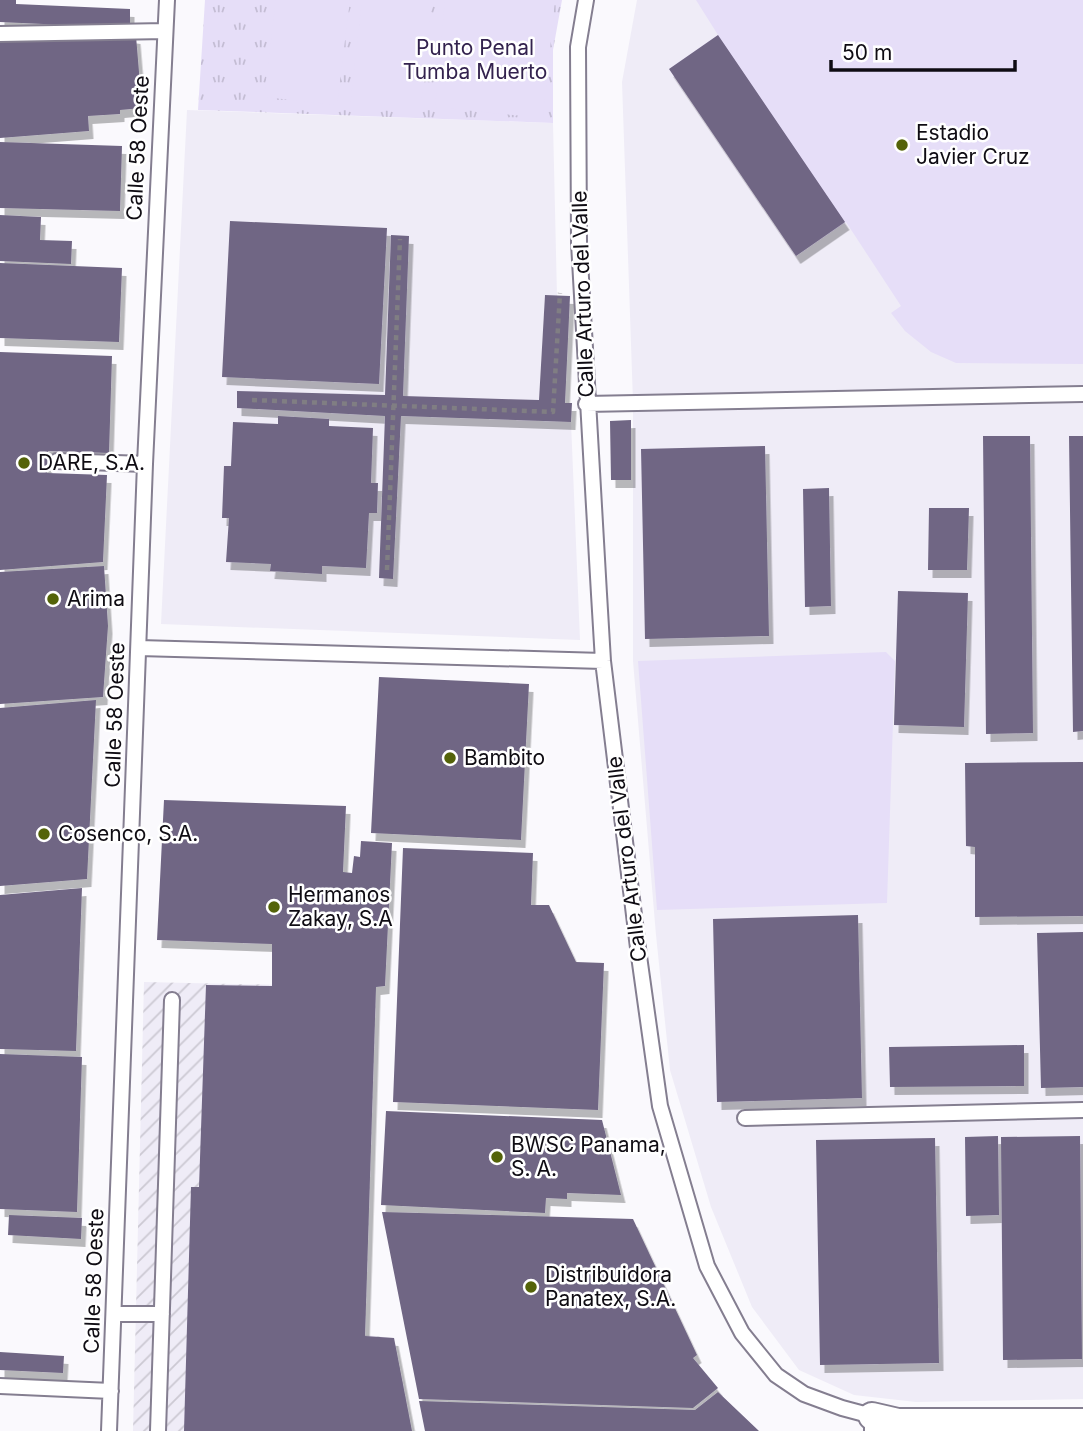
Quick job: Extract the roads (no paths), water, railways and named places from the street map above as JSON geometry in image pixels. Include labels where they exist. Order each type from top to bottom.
[{"type":"street","name":"Calle Arturo del Valle","points":[[872,1423],[1083,1422]]},
{"type":"lane","name":"Calle 58 Oeste","points":[[110,1431],[145,464],[167,0]]},
{"type":"lane","name":"Calle Arturo del Valle","points":[[586,0],[578,59],[579,243],[586,404],[603,661],[660,1106],[706,1266],[742,1333],[776,1375],[804,1394],[872,1423]]},
{"type":"lane","points":[[0,34],[165,32]]},
{"type":"lane","points":[[586,404],[1083,394]]},
{"type":"lane","points":[[57,461],[145,464]]},
{"type":"lane","points":[[138,649],[603,661]]},
{"type":"lane","points":[[158,1431],[172,1000]]},
{"type":"lane","points":[[745,1118],[1083,1110]]},
{"type":"lane","points":[[114,1314],[162,1314]]},
{"type":"lane","points":[[0,1386],[111,1391]]},
{"type":"place","name":"Estadio Javier Cruz","points":[[902,145]]},
{"type":"place","name":"DARE, S.A.","points":[[24,463]]},
{"type":"place","name":"Arima","points":[[53,599]]},
{"type":"place","name":"Bambito","points":[[450,758]]},
{"type":"place","name":"Cosenco, S.A.","points":[[44,834]]},
{"type":"place","name":"Hermanos Zakay, S.A","points":[[274,907]]},
{"type":"place","name":"BWSC Panama, S. A.","points":[[497,1157]]},
{"type":"place","name":"Distribuidora Panatex, S.A.","points":[[531,1287]]},
{"type":"park label","name":"Punto Penal Tumba Muerto","points":[[475,60]]}]
